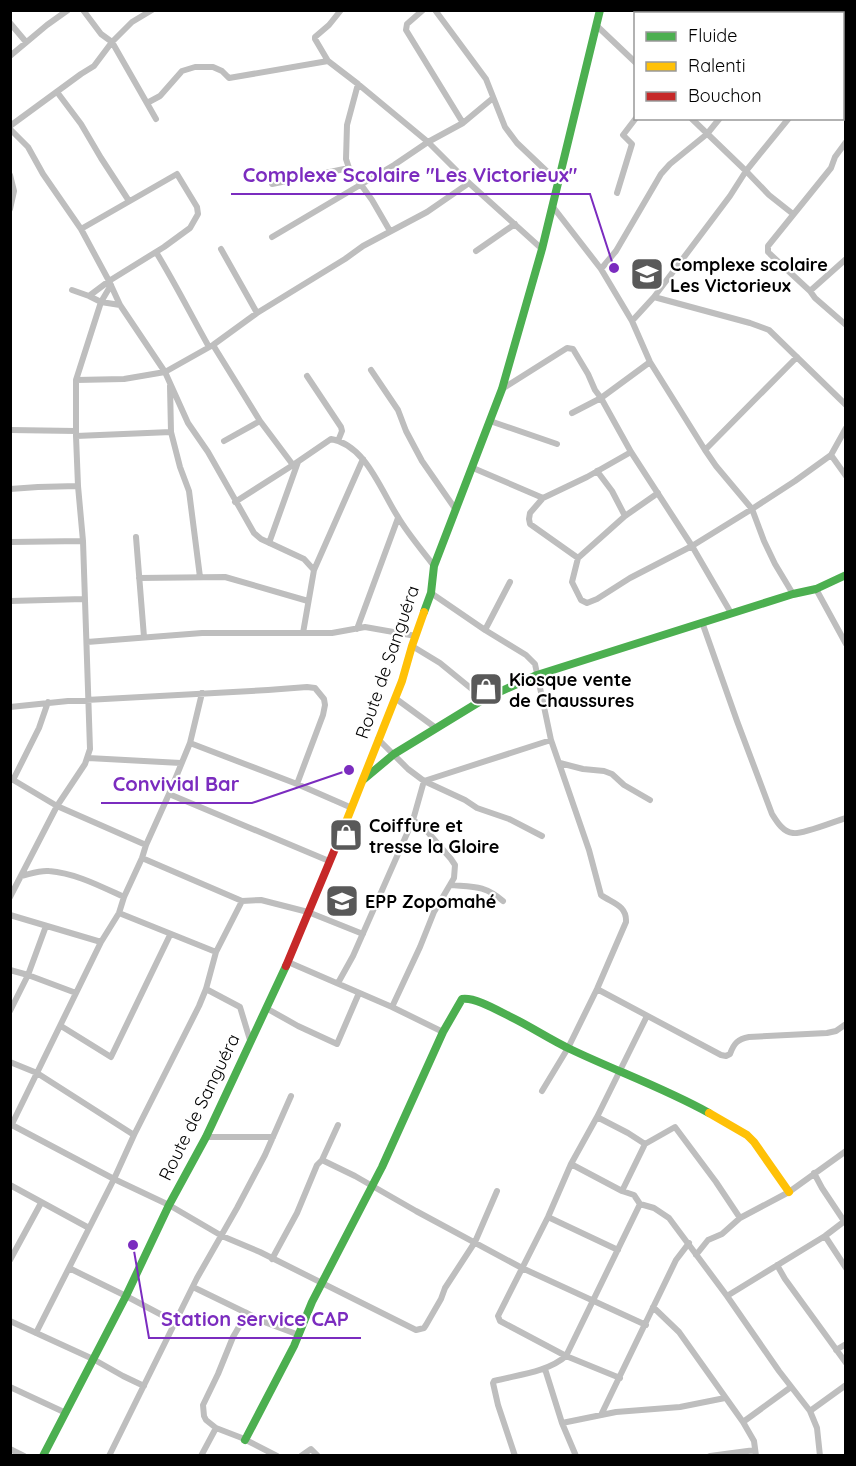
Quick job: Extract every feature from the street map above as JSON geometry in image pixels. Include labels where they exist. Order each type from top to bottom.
[{"type":"street","points":[[10,56],[68,10]]},
{"type":"street","points":[[83,10],[101,34],[112,42],[156,119]]},
{"type":"street","points":[[152,10],[132,22],[112,42],[94,66],[10,128],[28,147],[43,174],[81,229],[120,304],[165,372],[188,423],[254,533],[261,539],[304,559],[314,570]]},
{"type":"street","points":[[341,10],[315,37],[328,61],[428,142],[469,183],[542,249]]},
{"type":"street","points":[[423,10],[407,24],[406,30],[463,123]]},
{"type":"street","points":[[435,10],[486,79],[505,127],[517,144],[558,182]]},
{"type":"street","name":"Route de Sanguéra","points":[[43,1455],[126,1296],[169,1205],[206,1137],[288,962],[395,699],[431,593],[434,566],[502,389],[553,207],[600,10]]},
{"type":"street","points":[[10,23],[26,42]]},
{"type":"street","points":[[597,26],[634,61]]},
{"type":"street","points":[[147,103],[160,96],[182,71],[213,67],[222,70],[229,78],[328,61]]},
{"type":"street","points":[[358,84],[347,125],[346,159],[349,168],[361,183],[390,231]]},
{"type":"street","points":[[57,92],[81,124],[129,201]]},
{"type":"street","points":[[272,237],[463,123],[493,98]]},
{"type":"street","points":[[617,194],[631,147],[631,143],[623,135],[634,120]]},
{"type":"street","points":[[693,120],[769,195],[793,214]]},
{"type":"street","points":[[601,269],[616,251],[661,174],[707,134],[718,120]]},
{"type":"street","points":[[632,321],[654,297],[787,120]]},
{"type":"street","points":[[846,142],[835,157],[831,168],[768,246],[768,252],[810,291],[814,298],[846,325]]},
{"type":"street","points":[[272,184],[349,168]]},
{"type":"street","points":[[81,229],[177,174],[197,207],[198,214],[190,228],[89,296]]},
{"type":"street","points":[[10,175],[14,197],[10,209]]},
{"type":"street","points":[[76,380],[124,378],[165,372],[211,346],[257,313],[363,246],[427,212],[469,183]]},
{"type":"street","points":[[553,207],[601,269],[632,321],[650,362],[705,450],[752,509],[775,564],[793,594]]},
{"type":"street","points":[[476,251],[515,224]]},
{"type":"street","points":[[221,249],[257,313]]},
{"type":"street","points":[[156,252],[191,316],[260,421],[296,463]]},
{"type":"street","points":[[810,291],[846,259]]},
{"type":"street","points":[[10,897],[57,806],[88,758],[90,749],[83,541],[76,434],[76,380],[110,283]]},
{"type":"street","points":[[72,290],[102,302],[120,304]]},
{"type":"street","points":[[654,297],[769,330],[846,405]]},
{"type":"street","points":[[502,389],[567,348],[573,350],[631,453],[692,546],[731,613]]},
{"type":"street","points":[[705,450],[797,357]]},
{"type":"street","points":[[573,413],[601,398],[650,362]]},
{"type":"street","points":[[371,370],[398,410],[422,461],[456,510]]},
{"type":"street","points":[[307,376],[341,427],[342,431],[338,441]]},
{"type":"street","points":[[170,383],[171,429],[189,492],[200,577]]},
{"type":"street","points":[[171,429],[173,423],[180,420],[188,423]]},
{"type":"street","points":[[224,441],[260,421]]},
{"type":"street","points":[[490,421],[557,444]]},
{"type":"street","points":[[658,493],[625,516],[578,558],[572,582],[581,600],[588,603],[597,599],[630,578],[692,546],[752,509],[831,454],[846,428]]},
{"type":"street","points":[[10,430],[76,434],[171,429]]},
{"type":"street","points":[[235,502],[331,439],[338,441],[351,447],[363,459],[379,482],[398,518],[434,566]]},
{"type":"street","points":[[578,558],[530,524],[528,519],[530,513],[543,498],[631,453]]},
{"type":"street","points":[[831,454],[846,476]]},
{"type":"street","points":[[303,633],[314,570],[363,459]]},
{"type":"street","points":[[269,543],[296,463]]},
{"type":"street","points":[[473,468],[543,498]]},
{"type":"street","points":[[597,471],[612,491],[625,516]]},
{"type":"street","points":[[10,489],[78,486]]},
{"type":"street","points":[[357,629],[398,518]]},
{"type":"street","points":[[136,537],[144,637]]},
{"type":"street","points":[[10,542],[83,541]]},
{"type":"street","points":[[363,780],[394,754],[484,699],[537,675],[731,613],[816,589],[846,575]]},
{"type":"street","points":[[139,578],[225,577],[308,601]]},
{"type":"street","points":[[485,630],[510,582]]},
{"type":"street","points":[[816,589],[846,644]]},
{"type":"street","points":[[431,593],[526,655],[535,664],[551,740],[589,850],[601,895],[620,906],[627,916],[597,989],[568,1048],[542,1091]]},
{"type":"street","points":[[10,601],[84,599]]},
{"type":"street","points":[[702,622],[772,814],[787,831],[797,833],[846,818]]},
{"type":"street","points":[[87,642],[202,633],[332,633],[365,627],[416,636]]},
{"type":"street","points":[[412,646],[440,663],[484,699]]},
{"type":"street","points":[[10,707],[89,699],[315,688],[324,699],[325,705],[297,784]]},
{"type":"street","points":[[202,693],[190,743],[119,913],[101,942],[11,1125],[169,1205],[222,1236],[416,1330],[426,1325],[445,1288],[475,1242],[497,1191]]},
{"type":"street","points":[[395,699],[436,728]]},
{"type":"street","points":[[48,702],[39,728],[12,779],[57,806],[146,845]]},
{"type":"street","points":[[378,739],[408,769],[424,781],[477,808],[509,819],[542,836]]},
{"type":"street","points":[[424,781],[551,740]]},
{"type":"street","points":[[190,743],[352,808]]},
{"type":"street","points":[[88,758],[181,763]]},
{"type":"street","points":[[560,763],[612,774],[624,785],[650,800]]},
{"type":"street","points":[[338,983],[353,956],[413,820],[424,781]]},
{"type":"street","points":[[169,794],[329,861]]},
{"type":"street","points":[[392,1007],[434,912],[454,878],[455,865],[451,859],[426,830],[413,820]]},
{"type":"street","points":[[142,858],[242,901],[261,900],[308,912],[363,934]]},
{"type":"street","points":[[21,876],[47,870],[95,884],[124,897]]},
{"type":"street","points":[[450,885],[478,887],[492,892],[503,902]]},
{"type":"street","points":[[36,1333],[199,1006],[216,952],[242,901]]},
{"type":"street","points":[[119,913],[216,952]]},
{"type":"street","points":[[10,915],[101,942]]},
{"type":"street","points":[[10,1011],[28,975],[46,926]]},
{"type":"street","points":[[60,1026],[111,1057],[170,934]]},
{"type":"street","points":[[288,962],[443,1032]]},
{"type":"street","points":[[10,970],[76,993]]},
{"type":"street","points":[[206,989],[240,1007],[250,1040]]},
{"type":"street","points":[[597,989],[726,1056],[730,1054],[735,1042],[741,1038],[826,1033],[836,1031],[846,1024]]},
{"type":"street","points":[[266,1008],[338,1044],[359,993]]},
{"type":"street","points":[[245,1440],[294,1346],[312,1302],[382,1167],[443,1032],[460,1000],[466,998],[482,1003],[568,1048],[687,1101],[747,1135],[789,1192]]},
{"type":"street","points":[[620,1378],[566,1356],[498,1318],[548,1217],[570,1164],[597,1117],[647,1016]]},
{"type":"street","points":[[10,1062],[37,1073],[134,1135]]},
{"type":"street","points":[[110,1455],[193,1287],[265,1155],[291,1096]]},
{"type":"street","points":[[597,1117],[645,1144]]},
{"type":"street","points":[[272,1259],[297,1213],[317,1165],[322,1160],[338,1125]]},
{"type":"street","points":[[622,1191],[645,1144],[675,1127],[740,1218]]},
{"type":"street","points":[[206,1137],[273,1137]]},
{"type":"street","points":[[696,1255],[708,1240],[722,1234],[740,1218],[789,1192],[846,1151]]},
{"type":"street","points":[[322,1160],[522,1268],[646,1325]]},
{"type":"street","points":[[570,1164],[622,1191],[634,1194],[639,1204],[654,1208],[669,1218],[727,1296],[778,1371],[810,1411],[816,1428],[820,1455]]},
{"type":"street","points":[[727,1296],[825,1236],[845,1221],[814,1173]]},
{"type":"street","points":[[10,1185],[89,1228]]},
{"type":"street","points":[[10,1260],[41,1203]]},
{"type":"street","points":[[515,1455],[493,1383],[544,1369],[566,1356],[639,1204]]},
{"type":"street","points":[[548,1217],[618,1250]]},
{"type":"street","points":[[825,1236],[846,1268]]},
{"type":"street","points":[[601,1415],[676,1260],[689,1243]]},
{"type":"street","points":[[777,1265],[846,1364]]},
{"type":"street","points":[[69,1268],[175,1322]]},
{"type":"street","points":[[193,1287],[267,1323],[299,1335]]},
{"type":"street","points":[[653,1307],[679,1332],[754,1441],[756,1453],[710,1455]]},
{"type":"street","points":[[247,1313],[233,1337],[203,1405],[206,1420],[216,1428],[277,1455]]},
{"type":"street","points":[[10,1321],[93,1359],[144,1386]]},
{"type":"street","points":[[836,1350],[846,1344]]},
{"type":"street","points":[[544,1369],[562,1423],[576,1455]]},
{"type":"street","points":[[810,1411],[846,1385]]},
{"type":"street","points":[[10,1387],[66,1413]]},
{"type":"street","points":[[743,1422],[791,1387]]},
{"type":"street","points":[[562,1423],[616,1412],[680,1407],[725,1398]]},
{"type":"street","points":[[201,1455],[216,1428]]},
{"type":"street","points":[[10,1449],[24,1455]]},
{"type":"street","points":[[301,1455],[311,1449],[318,1455]]},
{"type":"traffic: fast","points":[[424,612],[431,593],[434,566],[502,389],[542,249],[600,10]]},
{"type":"traffic: fast","points":[[363,780],[394,754],[484,699],[537,675],[793,594],[816,589],[846,575]]},
{"type":"traffic: fast","points":[[43,1456],[126,1296],[169,1205],[206,1137],[286,966]]},
{"type":"traffic: fast","points":[[245,1440],[294,1346],[312,1302],[382,1167],[443,1032],[462,999],[473,1000],[492,1007],[570,1049],[709,1113]]},
{"type":"traffic: slow","points":[[342,832],[402,681],[424,612]]},
{"type":"traffic: slow","points":[[709,1113],[747,1135],[789,1192]]},
{"type":"traffic: jam","points":[[286,966],[342,832]]},
{"type":"place","name":"Complexe Scolaire \"Les Victorieux\"","points":[[614,268]]},
{"type":"place","name":"Complexe scolaire Les Victorieux","points":[[647,274]]},
{"type":"place","name":"Kiosque vente de Chaussures","points":[[486,689]]},
{"type":"place","name":"Convivial Bar","points":[[349,770]]},
{"type":"place","name":"Coiffure et tresse la Gloire","points":[[346,835]]},
{"type":"place","name":"EPP Zopomahé","points":[[342,901]]},
{"type":"place","name":"Station service CAP","points":[[133,1245]]}]
